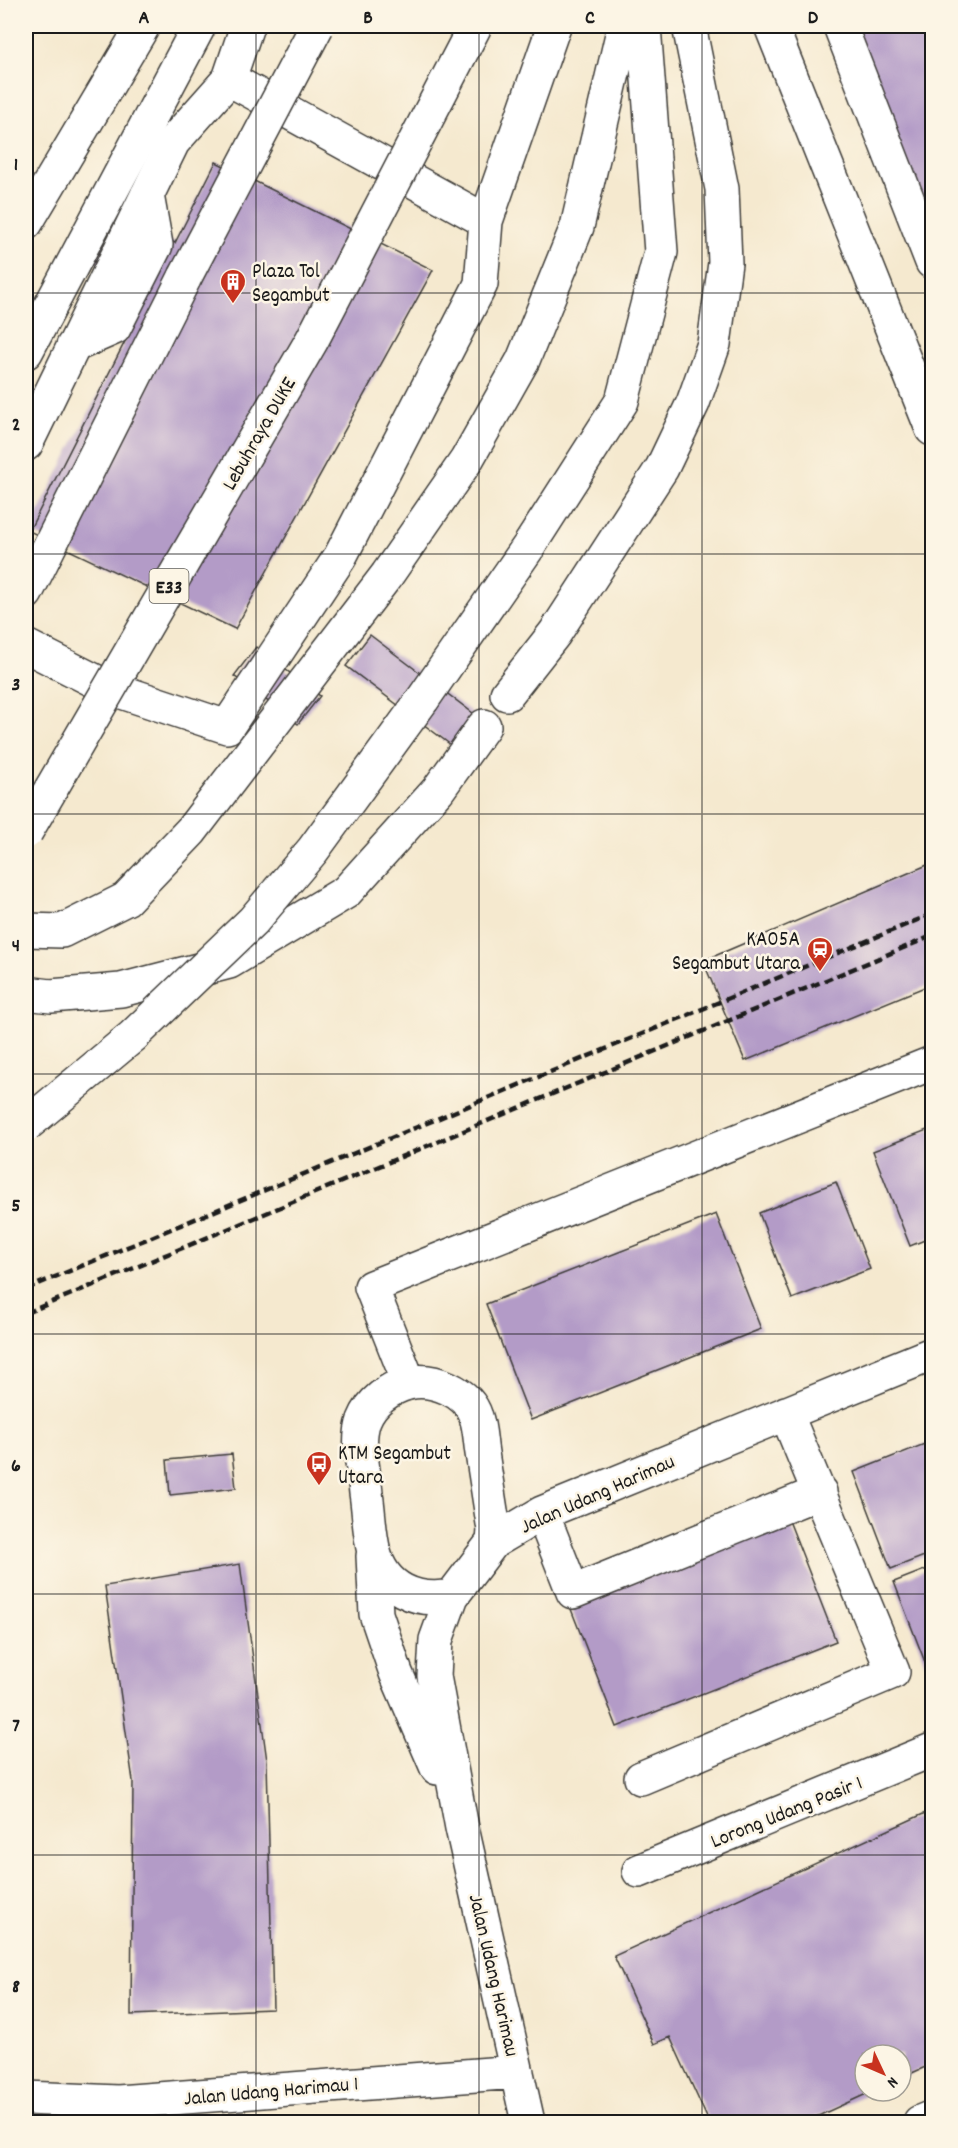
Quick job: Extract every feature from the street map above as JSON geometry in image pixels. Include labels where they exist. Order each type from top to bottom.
[{"type":"main road","points":[[26,223],[143,26]]},
{"type":"main road","points":[[26,352],[199,26]]},
{"type":"main road","points":[[26,444],[173,142],[229,79],[247,26]]},
{"type":"main road","points":[[26,593],[185,277],[317,26]]},
{"type":"main road","name":"Lebuhraya DUKE","points":[[26,832],[312,340],[475,26]]},
{"type":"main road","points":[[26,646],[107,687],[226,727],[340,558],[481,284],[486,221],[554,26]]},
{"type":"main road","points":[[26,930],[62,931],[126,899],[191,831],[387,575],[466,461],[523,360],[577,227],[624,26]]},
{"type":"main road","points":[[26,1125],[133,1036],[252,921],[314,850],[423,699],[529,546],[622,401],[661,252],[644,26]]},
{"type":"main road","points":[[507,694],[555,633],[662,468],[693,403],[714,344],[725,263],[722,189],[689,26]]},
{"type":"main road","points":[[771,26],[933,429]]},
{"type":"main road","points":[[840,26],[933,262]]},
{"type":"main road","points":[[229,79],[486,221]]},
{"type":"main road","points":[[26,993],[51,996],[121,990],[229,963],[346,892],[438,790],[484,726]]},
{"type":"main road","points":[[409,1383],[371,1287],[933,1063]]},
{"type":"main road","name":"Jalan Udang Harimau","points":[[528,2122],[462,1828],[434,1676],[436,1640],[452,1596],[494,1542],[542,1513],[933,1354]]},
{"type":"main road","points":[[452,1596],[431,1599],[410,1595],[392,1584],[380,1569],[373,1550],[360,1437],[365,1418],[376,1402],[391,1389],[409,1383],[428,1382],[447,1387],[463,1398],[476,1415],[494,1542]]},
{"type":"main road","points":[[640,1778],[893,1672],[786,1413]]},
{"type":"main road","points":[[542,1513],[573,1592],[820,1492]]},
{"type":"main road","name":"Jalan Udang Harimau","points":[[373,1550],[376,1614],[396,1673],[462,1828]]},
{"type":"main road","name":"Lorong Udang Pasir 1","points":[[639,1871],[933,1750]]},
{"type":"main road","name":"Jalan Udang Harimau 1","points":[[26,2098],[118,2102],[517,2072]]},
{"type":"main road","points":[[920,2122],[933,2117]]},
{"type":"building","points":[[844,26],[932,26],[932,269]]},
{"type":"building","points":[[216,162],[433,270],[235,629],[29,531],[150,292],[82,255],[107,207],[175,243]]},
{"type":"building","points":[[370,635],[478,717],[455,748],[346,666]]},
{"type":"building","points":[[256,647],[320,696],[298,724],[234,676]]},
{"type":"building","name":"KA05A Segambut Utara","points":[[932,863],[932,984],[745,1061],[703,961]]},
{"type":"building","points":[[932,1128],[932,1237],[910,1246],[873,1151]]},
{"type":"building","points":[[836,1182],[870,1269],[792,1299],[759,1213]]},
{"type":"building","points":[[716,1214],[761,1329],[531,1420],[486,1304]]},
{"type":"building","points":[[932,1441],[932,1553],[891,1569],[854,1472]]},
{"type":"building","points":[[232,1454],[236,1488],[170,1495],[167,1460]]},
{"type":"building","points":[[788,1518],[836,1641],[617,1727],[569,1604]]},
{"type":"building","points":[[240,1564],[267,1761],[273,2009],[131,2015],[133,1781],[105,1586]]},
{"type":"building","points":[[932,1567],[932,1674],[930,1675],[894,1582]]},
{"type":"building","points":[[932,1810],[932,2064],[913,2073],[913,2043],[853,2043],[853,2100],[805,2122],[709,2122],[670,2037],[654,2044],[614,1956]]},
{"type":"railway","points":[[26,1289],[932,914]]},
{"type":"railway","points":[[26,1313],[932,936]]},
{"type":"place","name":"Plaza Tol Segambut","points":[[233,305]]},
{"type":"place","name":"KA05A Segambut Utara","points":[[820,973]]},
{"type":"place","name":"KTM Segambut Utara","points":[[319,1487]]}]
